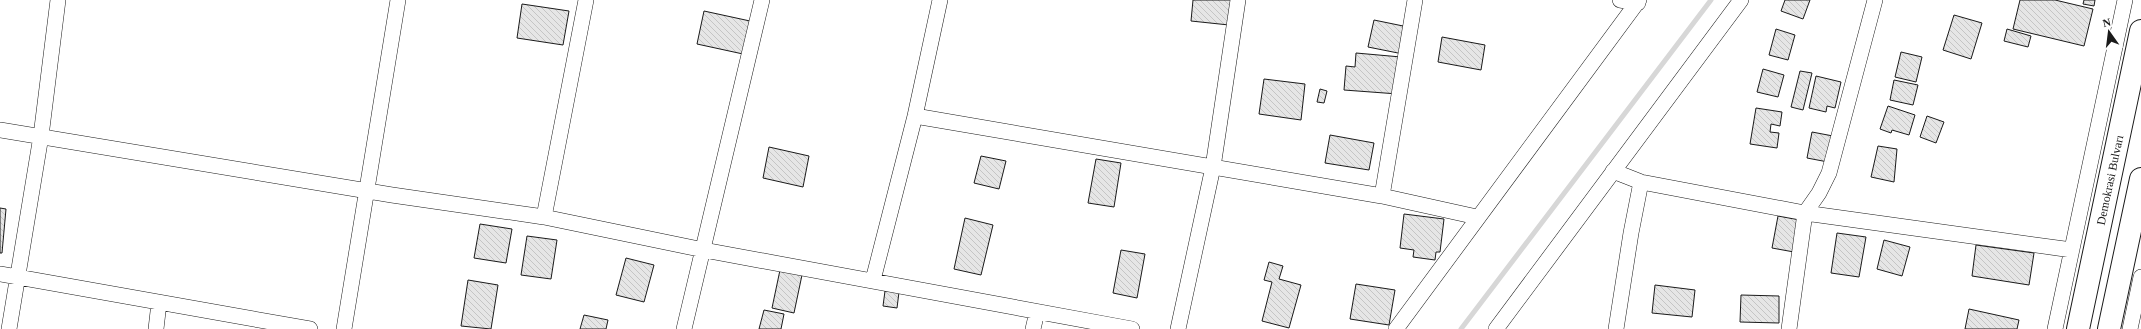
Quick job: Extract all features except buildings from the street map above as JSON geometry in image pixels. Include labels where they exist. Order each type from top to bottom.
[{"type":"highway","name":"Demokrasi Bulvarı","points":[[2078,329],[2141,31]]},
{"type":"highway","points":[[2109,329],[2141,179]]},
{"type":"street","points":[[9,329],[19,277],[41,136],[58,0]]},
{"type":"street","points":[[344,329],[368,191],[398,0]]},
{"type":"street","points":[[544,217],[586,0]]},
{"type":"street","points":[[684,329],[704,250],[762,0]]},
{"type":"street","points":[[873,280],[915,116],[940,0]]},
{"type":"street","points":[[1178,329],[1213,167],[1238,0]]},
{"type":"street","points":[[1382,196],[1415,0]]},
{"type":"street","points":[[1620,0],[1639,1]]},
{"type":"street","points":[[1496,329],[1741,0]]},
{"type":"street","points":[[1789,329],[1805,213],[1819,193],[1829,173],[1875,0]]},
{"type":"street","points":[[2055,329],[2125,0]]},
{"type":"street","points":[[1396,329],[1478,216],[1639,1]]},
{"type":"street","points":[[915,116],[1382,196],[1478,216]]},
{"type":"street","points":[[0,130],[368,191],[544,217],[704,250],[1132,329]]},
{"type":"street","points":[[1614,171],[1641,182],[1805,213],[2072,250]]},
{"type":"street","points":[[1616,329],[1631,233],[1641,182]]},
{"type":"street","points":[[0,274],[310,329]]},
{"type":"street","points":[[2130,329],[2141,281]]},
{"type":"street","points":[[156,329],[160,303]]},
{"type":"street","points":[[1033,329],[1037,312]]},
{"type":"waterway","points":[[1461,329],[1711,0]]}]
